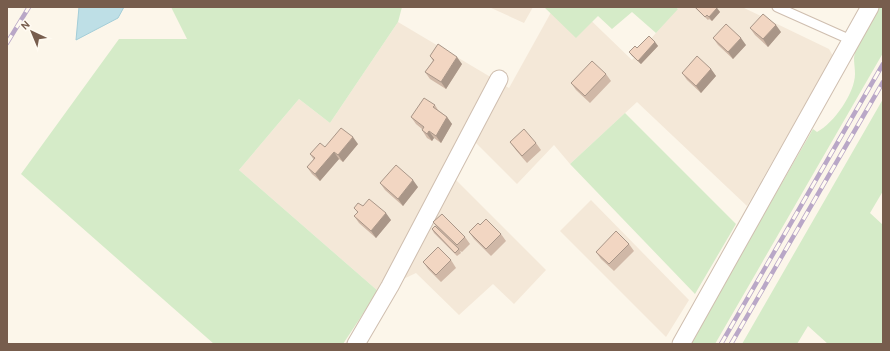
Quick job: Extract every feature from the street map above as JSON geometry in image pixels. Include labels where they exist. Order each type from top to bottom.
[{"type":"street","points":[[681,344],[870,7]]},
{"type":"street","points":[[356,344],[390,286],[499,79]]},
{"type":"lane","points":[[777,7],[851,40]]},
{"type":"shaded area","points":[[489,7],[533,7],[524,23]]},
{"type":"shaded area","points":[[554,7],[577,7],[632,60],[679,7],[742,7],[829,49],[833,56],[747,206],[637,102],[570,164],[554,145],[517,184],[475,142],[455,179],[546,270],[514,304],[493,284],[459,315],[416,273],[378,291],[239,170],[299,99],[330,123],[398,22],[509,88]]},
{"type":"shaded area","points":[[591,200],[689,300],[666,337],[560,231]]},
{"type":"green space","points":[[171,7],[402,7],[398,22],[330,123],[299,99],[239,170],[378,291],[343,344],[214,344],[21,174],[119,39],[187,39]]},
{"type":"green space","points":[[544,7],[676,7],[678,9],[656,33],[632,12],[612,29],[598,16],[576,38]]},
{"type":"green space","points":[[877,7],[883,7],[883,53],[715,344],[689,344],[813,129],[817,132],[824,128],[842,107],[854,82],[854,58],[857,45]]},
{"type":"green space","points":[[883,99],[883,191],[870,213],[883,225],[883,344],[828,344],[808,326],[797,344],[742,344]]},
{"type":"green space","points":[[625,113],[736,224],[695,294],[570,164]]},
{"type":"water","points":[[79,7],[124,7],[118,18],[76,40]]},
{"type":"building","points":[[695,7],[717,8],[709,17],[707,15],[705,17]]},
{"type":"building","points":[[763,14],[776,25],[763,39],[750,28]]},
{"type":"building","points":[[726,24],[741,38],[728,52],[713,38]]},
{"type":"building","points":[[649,36],[655,42],[638,61],[629,52],[635,46],[637,48]]},
{"type":"building","points":[[438,44],[457,57],[441,82],[425,72],[434,60],[430,56]]},
{"type":"building","points":[[697,56],[711,69],[696,86],[682,73]]},
{"type":"building","points":[[592,61],[606,74],[585,96],[571,83]]},
{"type":"building","points":[[424,98],[435,105],[433,107],[447,117],[436,136],[429,131],[427,134],[422,130],[424,127],[411,117]]},
{"type":"building","points":[[341,128],[353,137],[338,155],[334,152],[315,174],[307,167],[315,158],[310,154],[320,143],[325,147]]},
{"type":"building","points":[[524,129],[536,143],[522,156],[510,142]]},
{"type":"building","points":[[396,165],[413,180],[398,199],[380,183]]},
{"type":"building","points":[[369,199],[386,213],[371,231],[354,216],[358,212],[354,208],[358,203],[363,206]]},
{"type":"building","points":[[442,214],[465,237],[457,245],[433,222]]},
{"type":"building","points":[[486,219],[501,234],[486,249],[469,232],[478,223],[480,225]]},
{"type":"building","points":[[435,226],[459,249],[455,253],[432,229]]},
{"type":"building","points":[[616,231],[629,244],[609,264],[596,252]]},
{"type":"building","points":[[438,247],[451,260],[436,275],[423,262]]},
{"type":"railway","points":[[7,43],[29,7]]},
{"type":"railway","points":[[721,344],[883,64]]},
{"type":"railway","points":[[731,344],[883,82]]}]
